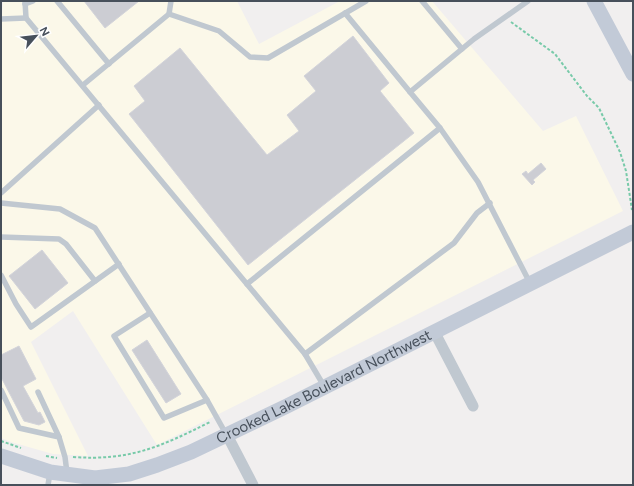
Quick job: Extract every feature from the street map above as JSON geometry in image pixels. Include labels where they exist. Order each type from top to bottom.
[{"type":"street","points":[[594,1],[633,74]]},
{"type":"street","name":"Crooked Lake Boulevard Northwest","points":[[1,456],[49,478],[67,475],[96,482],[157,465],[227,435],[531,285],[633,232]]},
{"type":"street","points":[[435,333],[473,406]]},
{"type":"street","points":[[227,435],[253,485]]},
{"type":"lane","points":[[33,1],[25,2],[26,18],[305,354],[324,387]]},
{"type":"lane","points":[[57,1],[109,64]]},
{"type":"lane","points":[[83,86],[169,14],[171,1]]},
{"type":"lane","points":[[169,14],[220,31],[250,57],[268,58],[366,1]]},
{"type":"lane","points":[[422,1],[462,48]]},
{"type":"lane","points":[[410,92],[462,48],[504,16],[528,1]]},
{"type":"lane","points":[[345,13],[440,128],[478,182],[531,285]]},
{"type":"lane","points":[[1,19],[26,18]]},
{"type":"lane","points":[[1,193],[99,105]]},
{"type":"lane","points":[[247,284],[440,128]]},
{"type":"lane","points":[[305,354],[454,243],[477,213],[490,203]]},
{"type":"lane","points":[[1,204],[60,209],[95,228],[207,400],[227,435]]},
{"type":"lane","points":[[1,237],[59,239],[66,244],[95,281]]},
{"type":"lane","points":[[1,275],[16,304],[31,327],[119,264]]},
{"type":"lane","points":[[150,313],[114,336],[164,418],[207,400]]},
{"type":"lane","points":[[1,390],[19,428],[59,436]]},
{"type":"lane","points":[[38,392],[59,436],[65,458],[67,475]]},
{"type":"path","points":[[504,16],[555,54],[599,108],[620,152],[626,172],[632,210]]},
{"type":"path","points":[[43,456],[65,458],[112,458],[135,454],[166,444],[218,418]]},
{"type":"path","points":[[1,441],[26,450]]},
{"type":"shaded area","points":[[3,1],[237,1],[259,44],[340,1],[432,1],[543,131],[576,116],[623,211],[157,445],[73,311],[31,342],[88,456],[53,454],[11,442],[1,438],[1,27]]},
{"type":"building","points":[[84,1],[139,1],[105,28]]},
{"type":"building","points":[[353,36],[389,83],[380,91],[414,133],[248,265],[129,114],[145,101],[134,86],[180,48],[267,155],[299,131],[287,115],[316,91],[304,76]]},
{"type":"building","points":[[541,163],[546,169],[533,180],[535,182],[532,185],[522,174],[526,171],[528,174]]},
{"type":"building","points":[[42,250],[68,283],[35,309],[9,276]]},
{"type":"building","points":[[147,340],[181,394],[166,403],[132,350]]},
{"type":"building","points":[[19,346],[36,379],[23,386],[38,413],[40,412],[45,422],[39,425],[24,421],[1,377],[1,355]]}]
